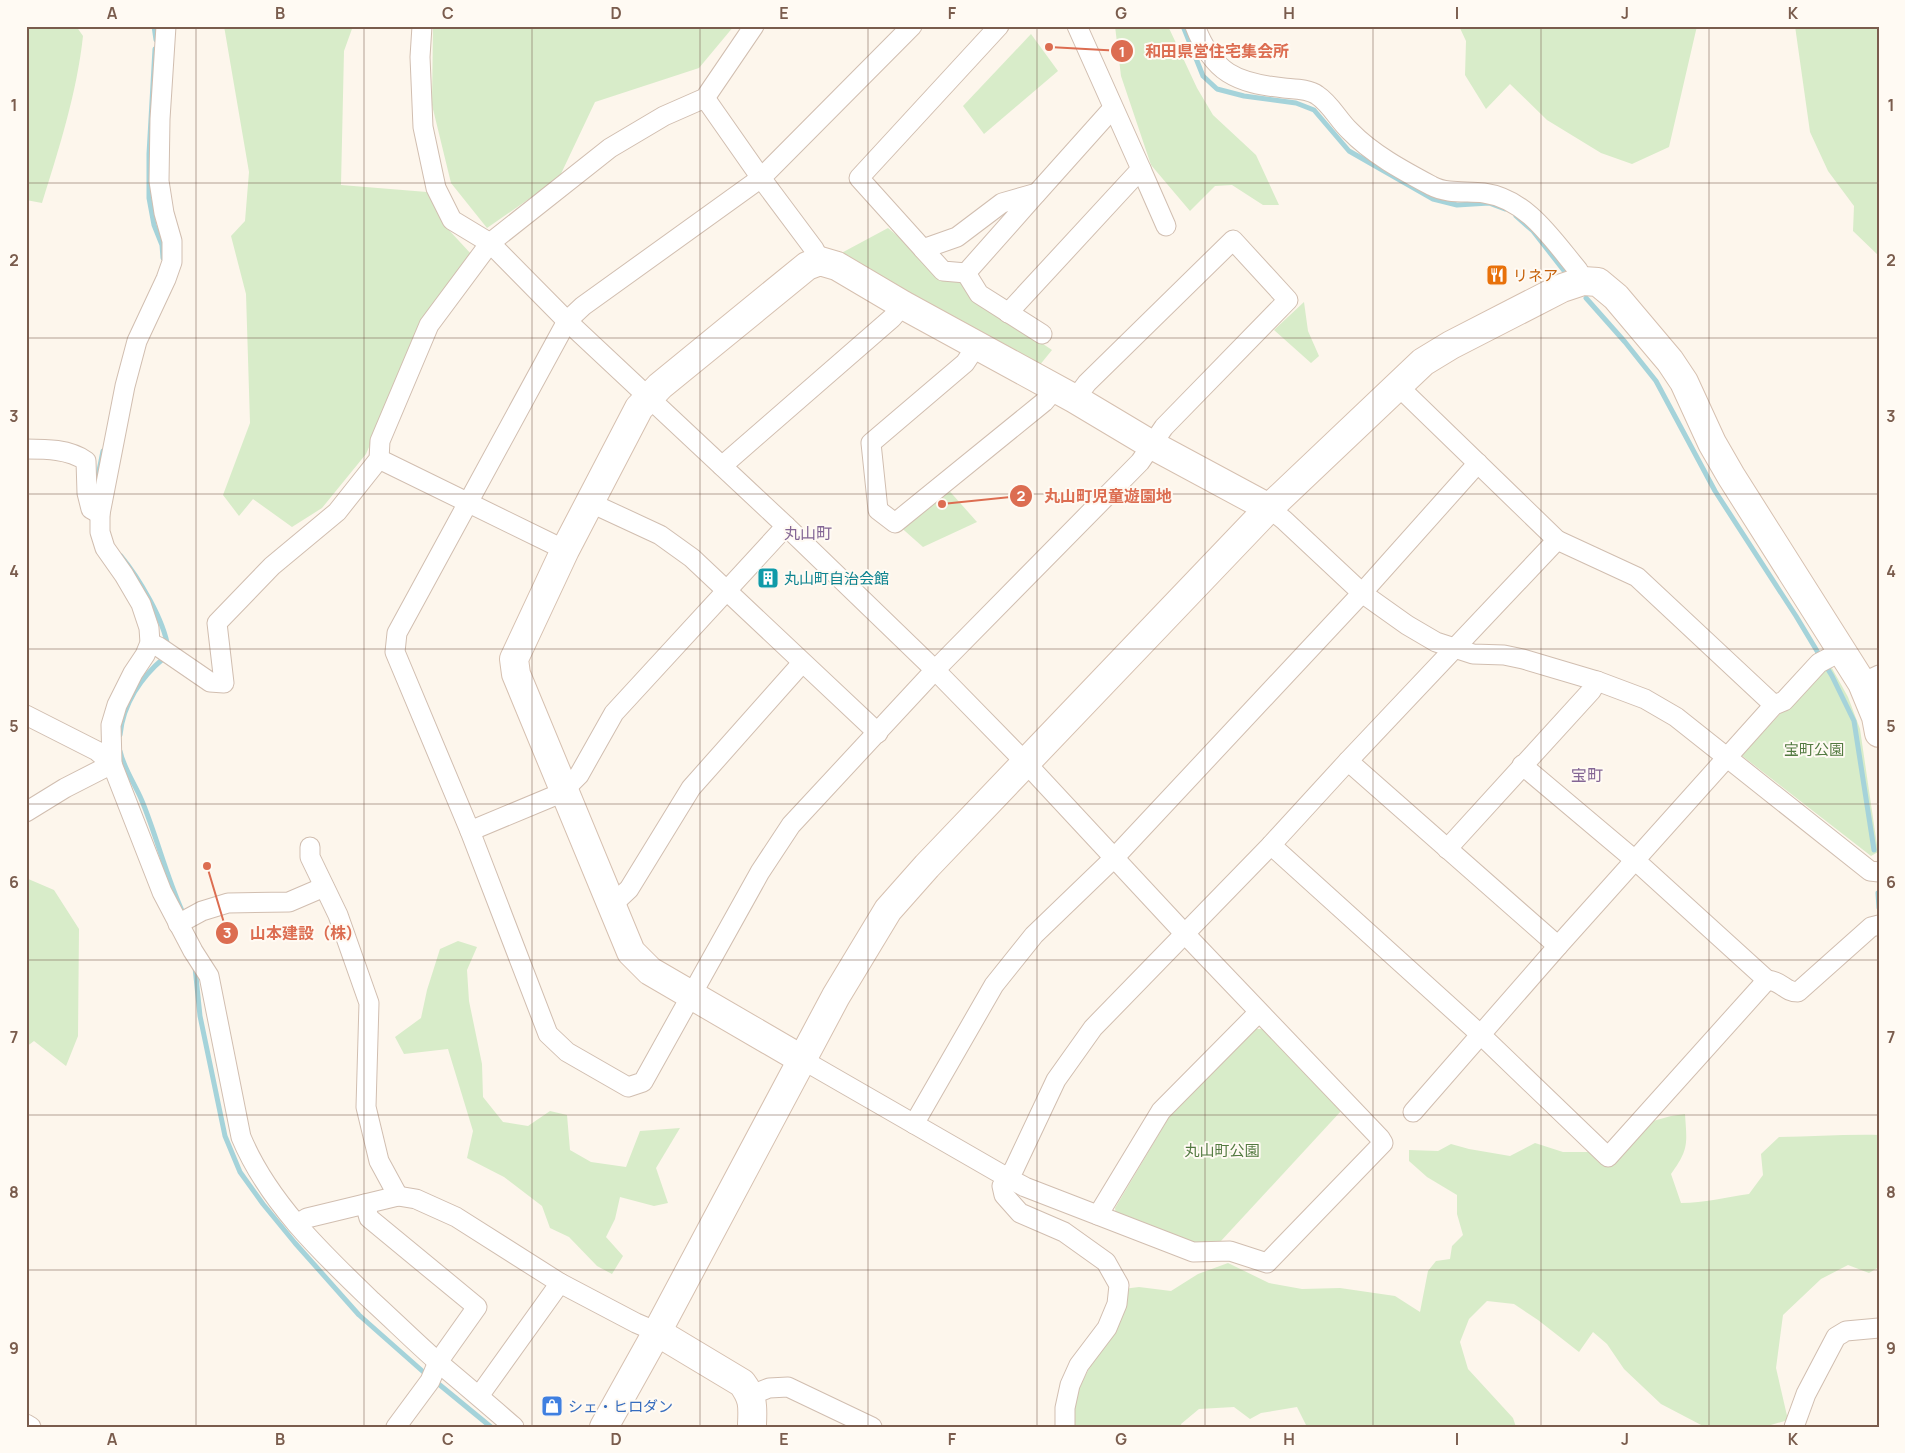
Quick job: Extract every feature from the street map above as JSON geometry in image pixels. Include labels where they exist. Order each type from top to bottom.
[{"type":"street","points":[[166,26],[160,119],[160,181],[164,213],[172,241],[172,262],[137,341],[124,386],[100,514],[100,532],[105,548],[124,575],[140,604],[149,628],[150,644],[117,705],[111,726],[112,764],[162,892],[192,951],[210,976],[241,1136],[250,1160],[274,1196],[307,1236],[350,1280],[438,1362],[514,1427]]},
{"type":"street","points":[[422,26],[420,57],[424,127],[436,188],[452,220],[490,243],[566,322],[649,397],[786,526],[935,670],[1115,857],[1185,934],[1383,1143],[1266,1263],[1230,1251],[1192,1252],[1008,1178],[691,996],[650,971],[631,952],[516,674],[514,659],[565,550],[639,408],[649,397],[807,266],[820,261],[837,266],[903,305],[1066,394],[1152,445],[1269,508],[1362,593],[1407,625],[1436,642],[1473,654],[1504,655],[1522,659],[1597,681],[1645,699],[1676,717],[1870,871],[1879,872]]},
{"type":"street","points":[[150,644],[159,647],[210,682],[224,683],[218,623],[272,566],[338,512],[379,460],[380,441],[429,325],[490,243],[610,148],[664,116],[705,98],[754,26]]},
{"type":"street","points":[[912,26],[761,178],[583,306],[566,322],[397,633],[395,652],[470,831],[548,1034],[567,1052],[628,1087],[643,1082],[760,872],[791,825],[935,670],[1140,462],[1164,427],[1288,300],[1233,240],[1087,383],[1066,394],[1044,402],[895,523],[878,510],[871,444],[965,363],[977,345]]},
{"type":"street","points":[[966,273],[943,271],[859,178],[999,26]]},
{"type":"street","points":[[1077,26],[1166,226]]},
{"type":"street","points":[[1195,26],[1201,43],[1219,67],[1233,78],[1260,85],[1298,89],[1316,94],[1329,105],[1349,131],[1371,149],[1434,188],[1457,192],[1485,193],[1510,200],[1531,215],[1578,270],[1583,281]]},
{"type":"street","points":[[705,98],[814,249],[820,261]]},
{"type":"street","points":[[966,273],[1113,108]]},
{"type":"street","points":[[1008,313],[1140,169]]},
{"type":"street","points":[[923,249],[957,237],[1002,203],[1037,192]]},
{"type":"street","points":[[966,273],[979,294],[1042,334]]},
{"type":"street","points":[[604,1427],[657,1332],[836,996],[888,910],[1025,762],[1269,508],[1422,362],[1451,345],[1562,288],[1583,281],[1598,282],[1616,298],[1670,361],[1684,382],[1712,443],[1731,476],[1842,651],[1870,679],[1879,733]]},
{"type":"street","points":[[722,466],[892,318],[903,305]]},
{"type":"street","points":[[1398,385],[1557,540],[1637,577],[1774,705]]},
{"type":"street","points":[[26,449],[57,451],[78,455],[86,461],[87,493],[91,509],[100,514]]},
{"type":"street","points":[[379,460],[565,550]]},
{"type":"street","points":[[914,1124],[994,984],[1034,935],[1115,857],[1362,593],[1478,463]]},
{"type":"street","points":[[591,503],[660,535],[692,558],[878,733]]},
{"type":"street","points":[[470,831],[554,796],[564,790],[579,775],[614,713],[786,526]]},
{"type":"street","points":[[1065,1427],[1065,1408],[1070,1386],[1079,1365],[1107,1328],[1117,1304],[1119,1285],[1106,1262],[1064,1232],[1020,1213],[1004,1196],[1002,1186],[1014,1169],[1056,1080],[1093,1028],[1271,845],[1557,540]]},
{"type":"street","points":[[1413,1112],[1558,946],[1774,705],[1784,702],[1819,663],[1842,651]]},
{"type":"street","points":[[612,905],[629,889],[691,788],[802,663]]},
{"type":"street","points":[[1447,849],[1591,691],[1597,681]]},
{"type":"street","points":[[26,715],[97,752],[112,764]]},
{"type":"street","points":[[1348,761],[1558,946]]},
{"type":"street","points":[[26,812],[65,788],[112,764]]},
{"type":"street","points":[[1522,766],[1636,861],[1767,980],[1776,981],[1791,992],[1798,992],[1871,927],[1878,925]]},
{"type":"street","points":[[1271,845],[1481,1035],[1608,1157],[1767,980]]},
{"type":"street","points":[[310,847],[310,857],[338,915],[369,1003],[366,1107],[380,1161],[398,1196]]},
{"type":"street","points":[[178,924],[202,912],[228,903],[289,902],[324,887]]},
{"type":"street","points":[[1098,1215],[1161,1111],[1259,1012]]},
{"type":"street","points":[[298,1224],[307,1218],[398,1196],[416,1199],[456,1217],[560,1283],[657,1332],[742,1383],[751,1395],[753,1426]]},
{"type":"street","points":[[365,1204],[368,1218],[477,1307],[438,1362],[430,1381],[396,1427]]},
{"type":"street","points":[[478,1396],[560,1283]]},
{"type":"street","points":[[1794,1427],[1806,1394],[1836,1337],[1846,1331],[1879,1328]]},
{"type":"street","points":[[751,1395],[768,1388],[788,1387],[872,1427]]},
{"type":"street","points":[[26,1424],[31,1427]]},
{"type":"green space","points":[[26,26],[76,26],[83,36],[72,99],[42,203],[26,200]]},
{"type":"green space","points":[[224,26],[353,26],[344,51],[341,185],[427,192],[447,228],[472,255],[424,322],[366,454],[322,508],[292,527],[253,499],[239,516],[223,495],[250,423],[246,294],[231,236],[245,221],[249,172]]},
{"type":"green space","points":[[433,26],[734,26],[699,68],[595,102],[559,178],[487,228],[451,183],[432,105]]},
{"type":"green space","points":[[1115,26],[1168,26],[1197,88],[1213,115],[1256,155],[1279,205],[1263,205],[1232,185],[1215,186],[1190,211],[1151,165],[1121,76]]},
{"type":"green space","points":[[1459,26],[1697,26],[1669,147],[1632,164],[1601,153],[1547,120],[1510,84],[1486,109],[1465,75],[1466,41]]},
{"type":"green space","points":[[1795,26],[1879,26],[1879,256],[1853,231],[1854,206],[1828,171],[1810,132]]},
{"type":"green space","points":[[1031,34],[1058,71],[984,134],[963,106]]},
{"type":"green space","points":[[888,228],[942,273],[959,275],[972,296],[1052,350],[1039,366],[834,257]]},
{"type":"green space","points":[[1304,302],[1308,331],[1319,356],[1311,363],[1274,330]]},
{"type":"green space","points":[[945,486],[977,522],[923,547],[897,524]]},
{"type":"green space","name":"宝町公園","points":[[1829,663],[1848,697],[1860,729],[1878,852],[1871,856],[1741,755]]},
{"type":"green space","points":[[26,878],[54,890],[79,929],[78,1036],[66,1066],[34,1041],[26,1047]]},
{"type":"green space","points":[[458,941],[477,947],[467,970],[469,1001],[482,1064],[483,1097],[503,1122],[528,1126],[550,1111],[567,1115],[570,1150],[591,1162],[626,1167],[640,1131],[680,1128],[656,1168],[668,1203],[654,1206],[620,1197],[615,1219],[606,1237],[623,1256],[612,1274],[597,1266],[569,1237],[550,1228],[542,1206],[504,1177],[467,1158],[473,1131],[448,1049],[404,1054],[395,1037],[421,1018],[427,990],[440,949]]},
{"type":"green space","name":"丸山町公園","points":[[1252,1029],[1266,1029],[1342,1110],[1220,1242],[1195,1243],[1116,1217],[1115,1208],[1172,1112]]},
{"type":"green space","points":[[1685,1114],[1684,1152],[1671,1174],[1681,1203],[1749,1194],[1763,1175],[1761,1154],[1779,1137],[1879,1135],[1879,1243],[1877,1244],[1879,1267],[1869,1273],[1848,1265],[1821,1279],[1783,1315],[1776,1368],[1788,1420],[1764,1427],[1705,1427],[1661,1404],[1624,1369],[1607,1344],[1593,1332],[1579,1352],[1514,1304],[1487,1301],[1469,1319],[1460,1342],[1468,1369],[1513,1418],[1516,1427],[1307,1427],[1297,1407],[1261,1413],[1250,1419],[1234,1407],[1199,1409],[1181,1424],[1182,1427],[1070,1427],[1069,1408],[1101,1345],[1123,1289],[1139,1287],[1171,1291],[1198,1274],[1228,1263],[1269,1283],[1302,1289],[1340,1288],[1395,1296],[1420,1312],[1428,1271],[1436,1261],[1450,1259],[1452,1246],[1463,1235],[1457,1214],[1457,1195],[1427,1177],[1409,1161],[1409,1150],[1438,1151],[1451,1144],[1510,1156],[1535,1143],[1563,1152],[1626,1149],[1646,1123]]},
{"type":"waterway","points":[[154,26],[156,40]]},
{"type":"waterway","points":[[1183,26],[1203,76],[1217,89],[1244,96],[1296,103],[1314,110],[1349,151],[1433,199],[1457,205],[1489,203],[1505,209]]},
{"type":"waterway","points":[[155,49],[149,154],[149,198],[154,225],[162,245],[163,258]]},
{"type":"waterway","points":[[1516,216],[1533,231],[1565,272]]},
{"type":"waterway","points":[[1586,298],[1656,381],[1715,491],[1796,616],[1832,676],[1854,721],[1874,850]]},
{"type":"waterway","points":[[95,490],[103,451]]},
{"type":"waterway","points":[[121,556],[150,600],[162,625],[168,648]]},
{"type":"waterway","points":[[120,735],[125,713],[134,692],[164,658]]},
{"type":"waterway","points":[[120,751],[147,815],[183,913]]},
{"type":"waterway","points":[[1878,893],[1879,908]]},
{"type":"waterway","points":[[195,967],[200,1016],[225,1136],[240,1172],[295,1243],[359,1315],[428,1376]]},
{"type":"waterway","points":[[435,1381],[491,1427]]},
{"type":"place","name":"和田県営住宅集会所","points":[[1049,47]]},
{"type":"place","name":"リネア","points":[[1497,275]]},
{"type":"place","name":"丸山町児童遊園地","points":[[942,504]]},
{"type":"place","name":"丸山町自治会館","points":[[768,578]]},
{"type":"place","name":"山本建設（株）","points":[[207,866]]},
{"type":"place","name":"シェ・ヒロダン","points":[[552,1406]]},
{"type":"district","name":"丸山町","points":[[808,533]]},
{"type":"district","name":"宝町","points":[[1587,775]]}]
